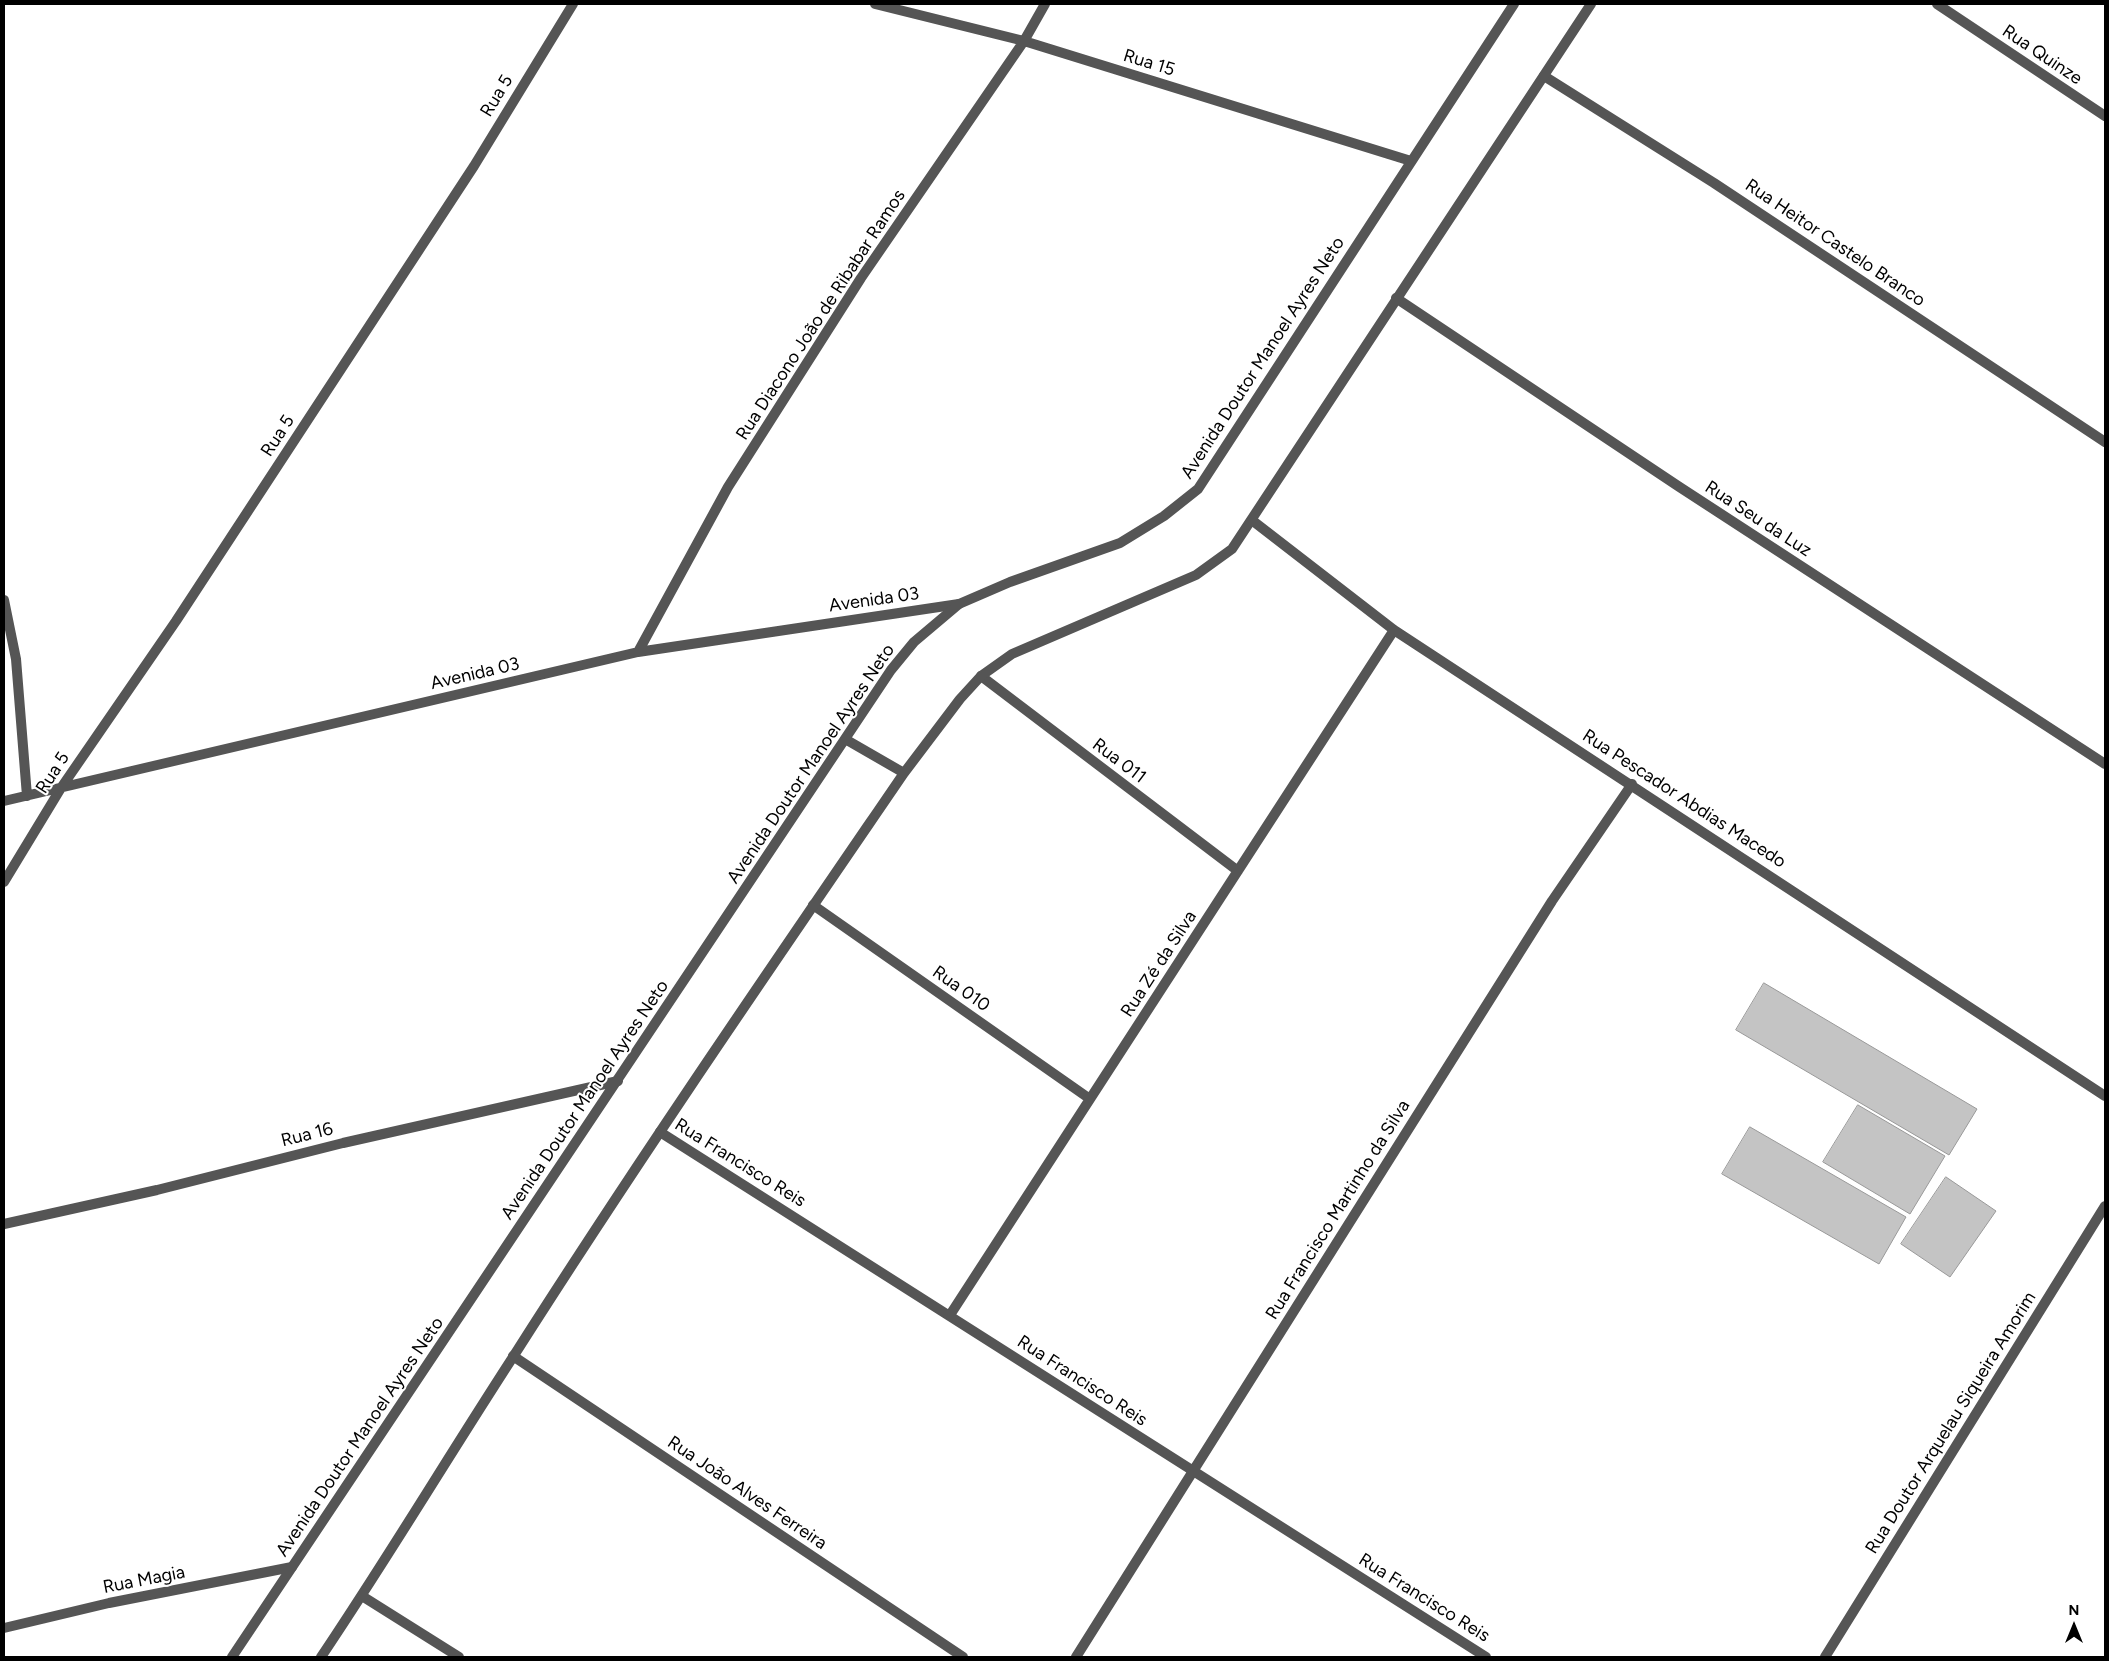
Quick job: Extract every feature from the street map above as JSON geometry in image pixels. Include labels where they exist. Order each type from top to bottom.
[{"type":"street","name":"Rua 5","points":[[4,882],[62,788],[176,621],[468,174],[573,4]]},
{"type":"street","name":"Rua 15","points":[[875,4],[1024,41],[1411,161]]},
{"type":"street","name":"Rua Diacono João de Ribabar Ramos","points":[[638,652],[728,487],[861,278],[1024,41],[1045,4]]},
{"type":"street","name":"Avenida Doutor Manoel Ayres Neto","points":[[232,1657],[896,663],[914,642],[959,604],[1010,582],[1120,543],[1164,516],[1198,489],[1514,4]]},
{"type":"street","points":[[321,1657],[362,1596],[513,1356],[660,1132],[904,773],[960,699],[980,676],[1012,654],[1196,575],[1232,549],[1253,521],[1396,298],[1592,4]]},
{"type":"street","name":"Rua Quinze","points":[[1937,4],[2105,116]]},
{"type":"street","name":"Rua Heitor Castelo Branco","points":[[1544,76],[1714,183],[2105,442]]},
{"type":"street","name":"Rua Seu da Luz","points":[[1396,298],[1670,480],[2105,764]]},
{"type":"street","name":"Rua Pescador Abdias Macedo","points":[[1253,521],[1394,630],[1632,784],[2105,1096]]},
{"type":"street","points":[[4,600],[16,659],[27,796]]},
{"type":"street","name":"Avenida 03","points":[[4,801],[638,652],[959,604]]},
{"type":"street","name":"Rua Zé da Silva","points":[[950,1315],[1394,630]]},
{"type":"street","name":"Rua 011","points":[[980,676],[1238,872]]},
{"type":"street","points":[[845,739],[904,773]]},
{"type":"street","name":"Rua Francisco Martinho da Silva","points":[[1076,1657],[1191,1471],[1552,900],[1632,784]]},
{"type":"street","name":"Rua 010","points":[[814,905],[1090,1099]]},
{"type":"street","name":"Rua 16","points":[[4,1224],[158,1190],[343,1143],[618,1081]]},
{"type":"street","name":"Rua Francisco Reis","points":[[660,1132],[1486,1657]]},
{"type":"street","name":"Rua Doutor Arquelau Siqueira Amorim","points":[[1825,1657],[2105,1206]]},
{"type":"street","name":"Rua João Alves Ferreira","points":[[513,1356],[963,1657]]},
{"type":"street","name":"Rua Magia","points":[[4,1628],[109,1603],[292,1567]]},
{"type":"street","points":[[362,1596],[459,1657]]},
{"type":"building","points":[[1764,983],[1977,1109],[1949,1155],[1736,1030]]},
{"type":"building","points":[[1858,1105],[1945,1156],[1910,1214],[1823,1162]]},
{"type":"building","points":[[1750,1127],[1906,1217],[1879,1264],[1722,1174]]},
{"type":"building","points":[[1946,1177],[1996,1211],[1950,1277],[1901,1244]]}]
